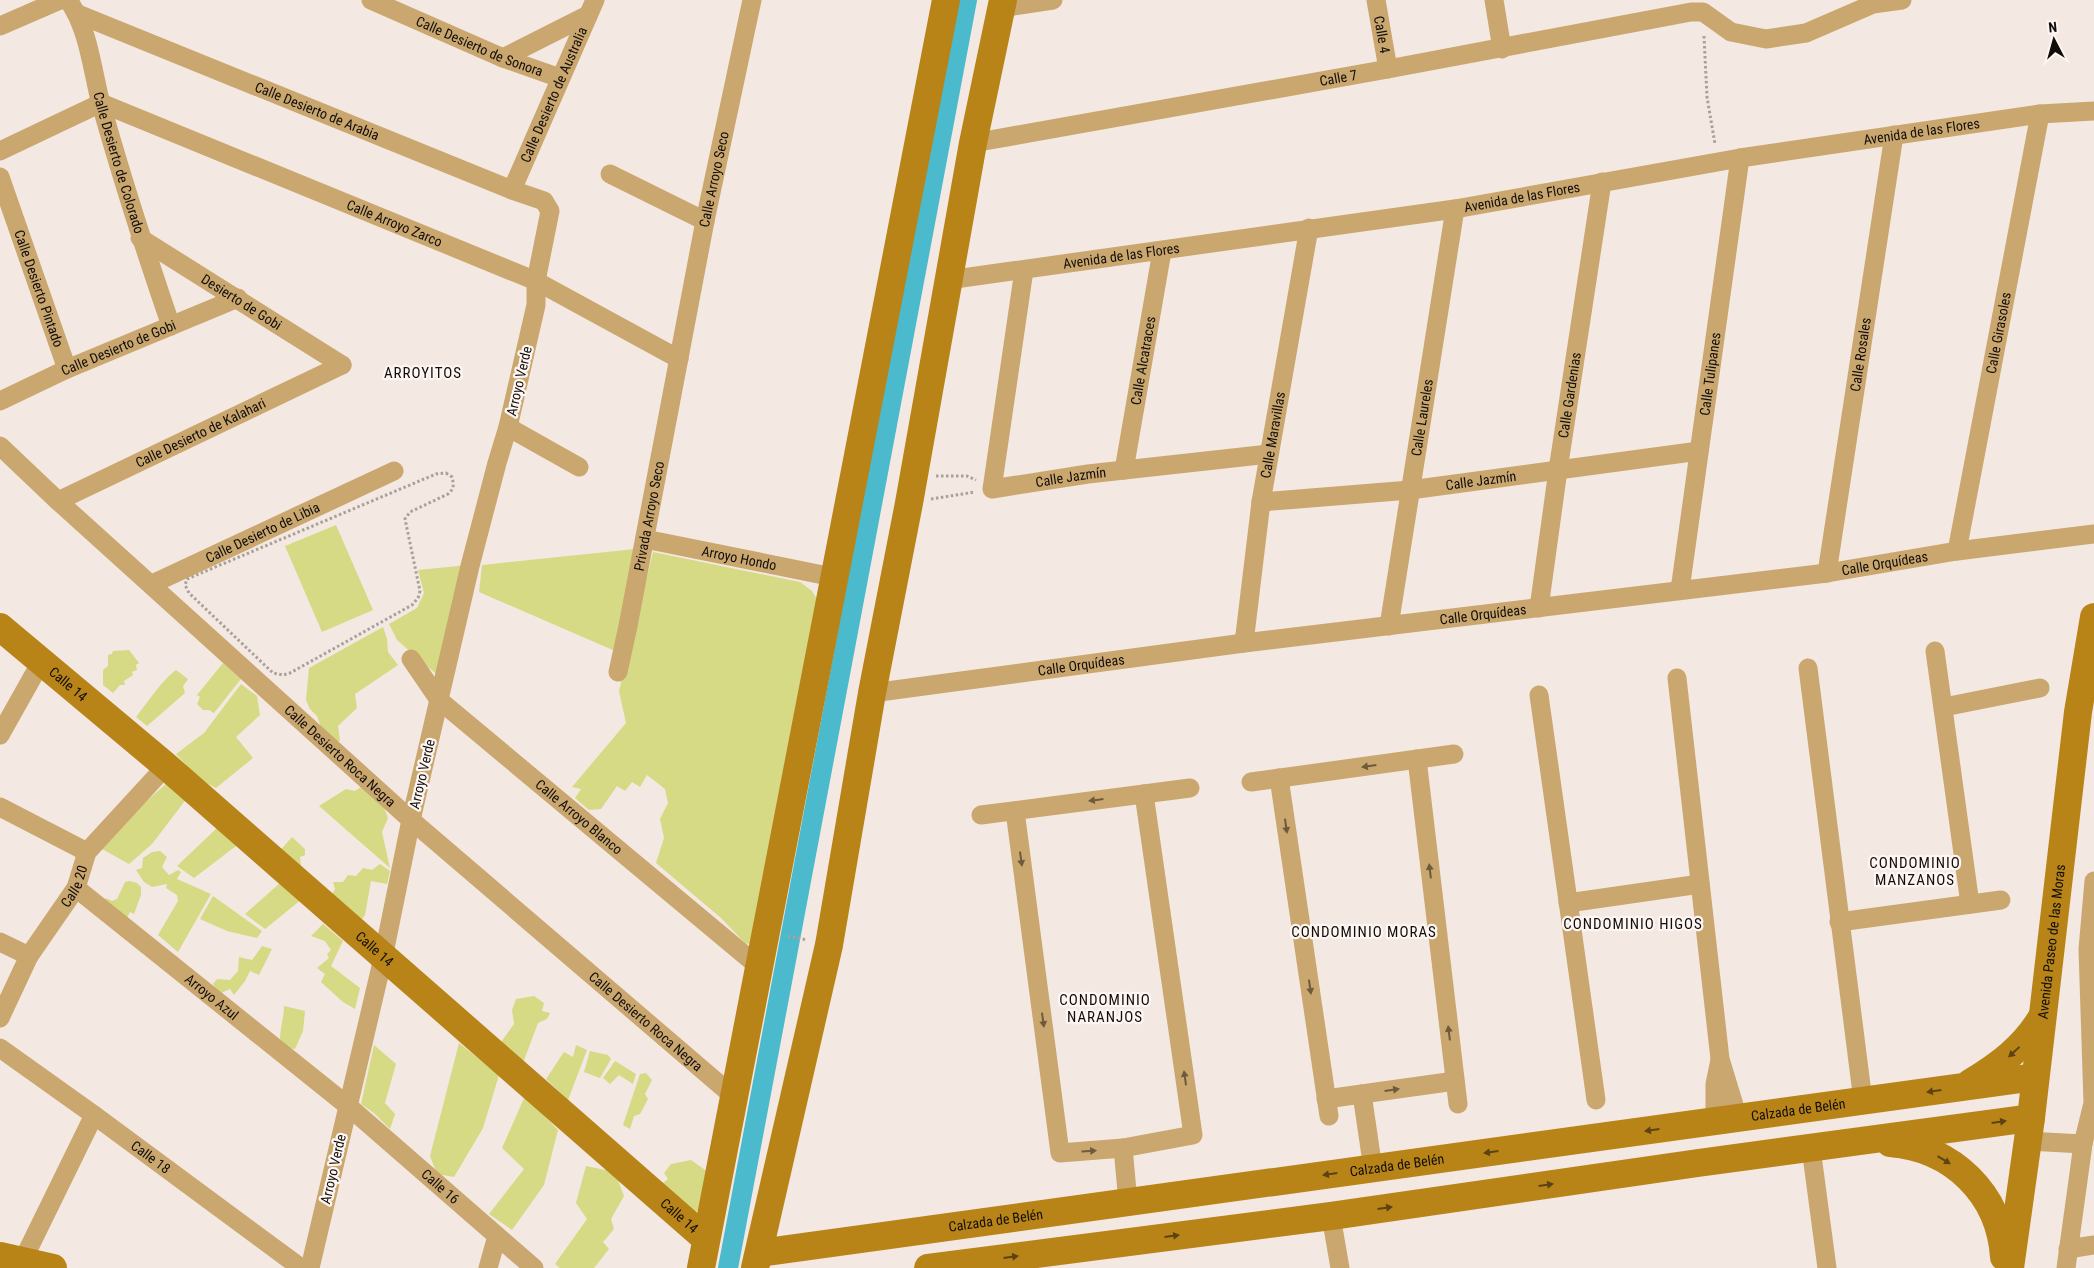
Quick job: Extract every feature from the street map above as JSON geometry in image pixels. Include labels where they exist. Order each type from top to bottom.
[{"type":"street","points":[[0,26],[60,0]]},
{"type":"street","name":"Calle Desierto de Sonora","points":[[372,0],[503,58],[560,78]]},
{"type":"street","name":"Calle Arroyo Seco","points":[[679,359],[705,221],[752,0]]},
{"type":"street","points":[[701,1268],[946,0]]},
{"type":"street","points":[[757,1260],[829,945],[872,693],[911,490],[973,143],[1002,4],[1053,0]]},
{"type":"street","name":"Calle 4","points":[[1376,0],[1388,69]]},
{"type":"street","points":[[1494,0],[1502,48]]},
{"type":"street","points":[[1703,12],[1731,32],[1766,40],[1806,33],[1873,4],[1902,0]]},
{"type":"street","name":"Calle Desierto de Colorado","points":[[73,7],[140,238],[171,326]]},
{"type":"street","name":"Calle Desierto de Arabia","points":[[73,7],[512,190],[544,201],[550,210]]},
{"type":"street","points":[[503,58],[592,8]]},
{"type":"street","name":"Calle Desierto de Australia","points":[[512,190],[592,8]]},
{"type":"street","name":"Calle 7","points":[[973,143],[1388,69],[1691,12],[1703,12]]},
{"type":"street","points":[[0,151],[101,103]]},
{"type":"street","name":"Calle Arroyo Zarco","points":[[101,103],[536,281],[679,359]]},
{"type":"street","name":"Avenida de las Flores","points":[[948,280],[1162,252],[1309,228],[1456,209],[1740,158],[2040,114],[2094,111]]},
{"type":"street","name":"Calle Girasoles","points":[[1957,551],[2040,114]]},
{"type":"street","name":"Calle Rosales","points":[[1827,572],[1894,136]]},
{"type":"street","name":"Calle Tulipanes","points":[[1680,590],[1740,158]]},
{"type":"street","points":[[610,174],[705,221]]},
{"type":"street","name":"Calle Desierto Pintado","points":[[0,177],[67,369]]},
{"type":"street","name":"Calle Gardenias","points":[[1539,608],[1602,182]]},
{"type":"street","name":"Calle Laureles","points":[[1389,626],[1456,209]]},
{"type":"street","name":"Arroyo Verde","points":[[310,1268],[383,958],[411,820],[470,566],[508,427],[536,305],[536,281],[550,210]]},
{"type":"street","name":"Calle Maravillas","points":[[1244,643],[1261,502],[1309,228]]},
{"type":"street","name":"Desierto de Gobi","points":[[140,238],[342,365]]},
{"type":"street","name":"Calle Alcatraces","points":[[1124,470],[1162,252]]},
{"type":"street","points":[[992,489],[1024,270]]},
{"type":"street","name":"Calle Desierto de Gobi","points":[[0,401],[67,369],[238,298]]},
{"type":"street","name":"Privada Arroyo Seco","points":[[618,672],[679,359]]},
{"type":"street","name":"Calle Desierto de Kalahari","points":[[58,501],[342,365]]},
{"type":"street","points":[[508,427],[579,467]]},
{"type":"street","name":"Calle Desierto Roca Negra","points":[[0,446],[58,501],[411,820],[733,1096]]},
{"type":"street","name":"Calle Jazmín","points":[[1261,502],[1410,490],[1699,450]]},
{"type":"street","name":"Calle Jazmín","points":[[992,489],[1124,470],[1269,454]]},
{"type":"street","name":"Calle Desierto de Libia","points":[[152,584],[394,471]]},
{"type":"street","name":"Calle Orquídeas","points":[[872,693],[1244,643],[1827,572],[1957,551],[2094,534]]},
{"type":"street","name":"Arroyo Hondo","points":[[645,539],[833,577]]},
{"type":"street","name":"Avenida Paseo de las Moras","points":[[2010,1268],[2044,1013],[2076,731],[2094,617]]},
{"type":"street","points":[[0,627],[41,662],[0,735]]},
{"type":"street","points":[[1936,651],[1970,904]]},
{"type":"street","name":"Calle Arroyo Blanco","points":[[411,659],[439,700],[759,967]]},
{"type":"street","name":"Calle 14","points":[[41,662],[166,766],[706,1239]]},
{"type":"street","points":[[1808,668],[1862,1101]]},
{"type":"street","points":[[1677,678],[1720,1059],[1715,1121],[1698,1163]]},
{"type":"street","points":[[1944,707],[2040,688]]},
{"type":"street","points":[[1539,695],[1596,1100]]},
{"type":"street","points":[[1251,782],[1454,754]]},
{"type":"street","points":[[1417,759],[1458,1104]]},
{"type":"street","name":"Calle 20","points":[[0,1018],[29,956],[76,888],[87,852],[166,766]]},
{"type":"street","points":[[1279,778],[1328,1107],[1362,1094],[1455,1081]]},
{"type":"street","points":[[981,815],[1190,788]]},
{"type":"street","points":[[1015,811],[1060,1153],[1123,1148],[1193,1135],[1144,794]]},
{"type":"street","points":[[0,807],[87,852]]},
{"type":"street","points":[[1568,903],[1700,884]]},
{"type":"street","name":"Arroyo Azul","points":[[76,888],[348,1106]]},
{"type":"street","points":[[2066,1268],[2083,1144],[2093,1103],[2088,949],[2093,890]]},
{"type":"street","points":[[1839,922],[2001,900]]},
{"type":"street","points":[[0,942],[29,956]]},
{"type":"street","points":[[1961,1088],[1996,1067],[2015,1052],[2032,1034],[2044,1013]]},
{"type":"street","name":"Calle 18","points":[[0,1048],[301,1268]]},
{"type":"street","name":"Calzada de Belén","points":[[757,1260],[1064,1211],[2035,1077]]},
{"type":"street","points":[[1362,1094],[1373,1168]]},
{"type":"street","name":"Calle 16","points":[[348,1106],[534,1268]]},
{"type":"street","points":[[53,1268],[11,1259],[94,1115]]},
{"type":"street","points":[[928,1268],[1331,1216],[1864,1140],[2029,1129],[2083,1144]]},
{"type":"street","points":[[1864,1140],[1920,1148],[1944,1159],[1967,1176],[1987,1199],[1998,1222],[2004,1250],[2005,1268]]},
{"type":"street","points":[[1123,1148],[1128,1202]]},
{"type":"street","points":[[1811,1148],[1827,1268]]},
{"type":"street","points":[[1064,1211],[1069,1249]]},
{"type":"street","points":[[1331,1216],[1340,1268]]},
{"type":"street","points":[[488,1268],[497,1236]]},
{"type":"street","points":[[2068,1249],[2094,1245]]},
{"type":"path","points":[[1703,12],[1707,97],[1719,162]]},
{"type":"path","points":[[446,472],[452,477],[454,485],[448,494],[410,512],[405,518],[420,591],[418,598],[412,605],[290,673],[282,675],[273,673],[189,593],[185,585],[187,579],[436,474],[446,472]]},
{"type":"path","points":[[911,490],[967,476],[992,489]]},
{"type":"path","points":[[911,490],[992,489]]},
{"type":"path","points":[[779,934],[808,940]]},
{"type":"green space","points":[[336,525],[373,610],[322,632],[285,546]]},
{"type":"green space","points":[[635,549],[615,651],[479,592],[482,565]]},
{"type":"green space","points":[[653,552],[800,582],[812,591],[817,599],[754,945],[745,943],[721,918],[656,863],[664,838],[660,819],[668,803],[665,789],[647,775],[640,787],[632,782],[625,791],[617,786],[601,809],[589,810],[575,798],[581,789],[572,787],[626,723],[619,691]]},
{"type":"green space","points":[[468,565],[442,679],[397,640],[389,624],[417,608],[424,593],[418,570]]},
{"type":"green space","points":[[383,627],[387,639],[388,652],[398,665],[355,694],[357,708],[338,726],[340,741],[331,743],[323,733],[317,716],[310,709],[306,700],[309,668]]},
{"type":"green space","points":[[129,650],[139,663],[136,665],[137,670],[132,672],[133,675],[124,681],[125,685],[120,685],[113,693],[103,685],[103,670],[108,666],[108,655],[112,654],[113,651]]},
{"type":"green space","points":[[223,663],[241,679],[214,713],[209,710],[203,710],[197,704],[200,697],[197,695]]},
{"type":"green space","points":[[176,670],[188,679],[183,686],[185,693],[147,726],[136,717],[160,685]]},
{"type":"green space","points":[[241,684],[257,696],[260,715],[236,737],[253,758],[216,788],[200,780],[176,754],[204,733]]},
{"type":"green space","points":[[167,783],[187,798],[152,844],[129,864],[102,849],[134,812]]},
{"type":"green space","points":[[361,787],[384,808],[388,818],[382,832],[390,868],[319,806],[346,789],[355,791]]},
{"type":"green space","points":[[218,827],[237,842],[236,846],[194,878],[177,866]]},
{"type":"green space","points":[[292,837],[305,849],[305,855],[300,857],[301,866],[277,854]]},
{"type":"green space","points":[[160,851],[167,857],[162,867],[169,875],[178,870],[181,872],[177,879],[211,894],[178,952],[158,935],[178,901],[177,895],[166,888],[167,884],[152,887],[144,882],[136,870],[142,868],[143,858],[152,852]]},
{"type":"green space","points":[[380,864],[390,871],[387,884],[371,881],[365,915],[362,919],[332,894],[335,889],[333,882],[343,882],[348,875],[356,876],[363,868],[372,870]]},
{"type":"green space","points":[[125,882],[137,883],[141,887],[141,895],[134,914],[130,912],[125,922],[102,905],[106,898],[112,901],[117,899]]},
{"type":"green space","points":[[280,883],[302,899],[265,929],[245,914]]},
{"type":"green space","points":[[213,896],[262,931],[257,938],[227,931],[200,919]]},
{"type":"green space","points":[[323,924],[343,941],[331,966],[360,988],[355,1009],[343,1002],[321,982],[325,974],[317,968],[329,958],[327,954],[331,950],[325,941],[311,936]]},
{"type":"green space","points":[[262,946],[272,949],[259,975],[250,971],[234,995],[230,989],[219,994],[213,984],[217,979],[230,980],[238,971],[239,957],[252,960]]},
{"type":"green space","points":[[534,996],[544,1003],[542,1011],[550,1013],[547,1019],[538,1023],[523,1063],[501,1042],[514,1024],[512,1010],[516,999]]},
{"type":"green space","points":[[284,1006],[305,1011],[303,1031],[295,1049],[289,1048],[280,1039]]},
{"type":"green space","points":[[459,1043],[499,1075],[483,1128],[454,1177],[437,1174],[430,1156]]},
{"type":"green space","points":[[374,1045],[396,1064],[385,1103],[395,1114],[390,1129],[374,1113],[361,1104]]},
{"type":"green space","points":[[576,1045],[587,1050],[568,1100],[546,1079],[564,1052],[573,1057]]},
{"type":"green space","points":[[590,1051],[608,1055],[611,1059],[600,1078],[584,1072]]},
{"type":"green space","points":[[615,1061],[636,1074],[633,1084],[619,1075],[610,1084],[603,1078]]},
{"type":"green space","points":[[646,1073],[652,1080],[645,1094],[648,1099],[640,1114],[634,1116],[630,1129],[623,1125],[640,1074]]},
{"type":"green space","points":[[525,1096],[558,1130],[544,1185],[512,1230],[489,1214],[524,1169],[502,1148]]},
{"type":"green space","points":[[691,1160],[708,1172],[703,1209],[693,1213],[663,1183],[668,1179],[664,1173],[671,1164]]},
{"type":"green space","points":[[586,1166],[615,1172],[624,1196],[611,1219],[614,1229],[603,1242],[609,1249],[594,1268],[560,1268],[555,1264],[587,1219],[576,1203]]},
{"type":"waterway","points":[[728,1268],[967,0]]},
{"type":"district","name":"ARROYITOS","points":[[423,373]]},
{"type":"district","name":"CONDOMINIO MANZANOS","points":[[1915,872]]},
{"type":"district","name":"CONDOMINIO HIGOS","points":[[1633,924]]},
{"type":"district","name":"CONDOMINIO MORAS","points":[[1364,932]]},
{"type":"district","name":"CONDOMINIO NARANJOS","points":[[1105,1008]]}]
